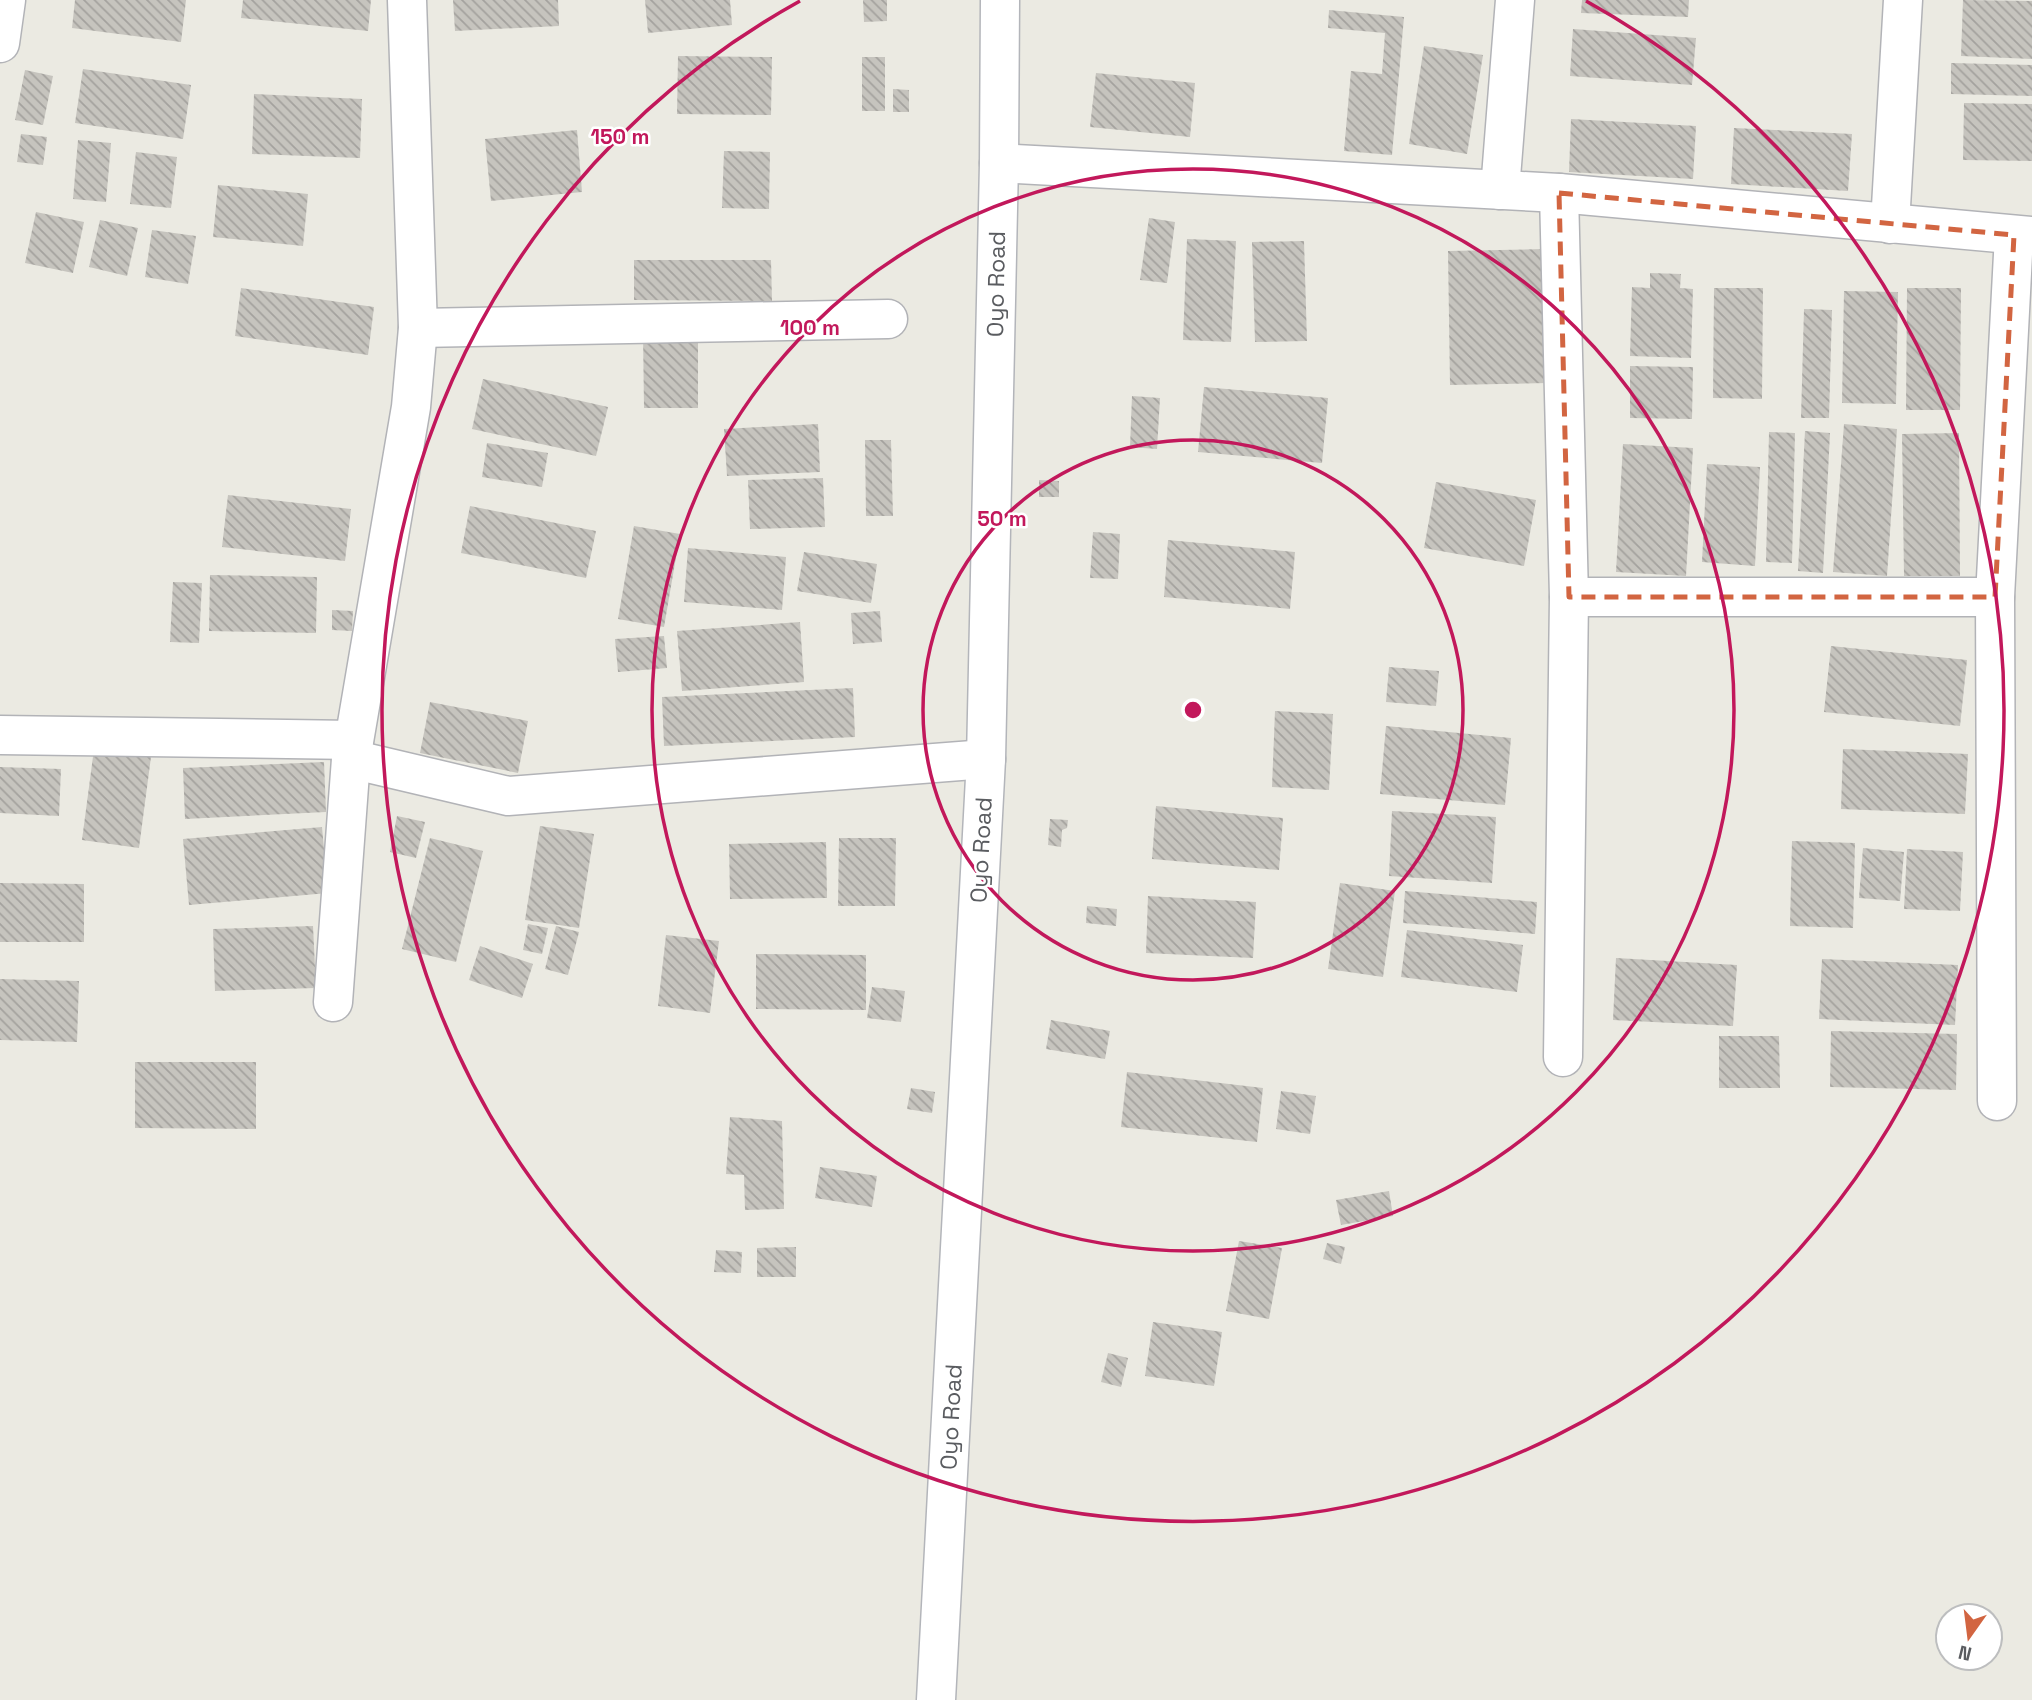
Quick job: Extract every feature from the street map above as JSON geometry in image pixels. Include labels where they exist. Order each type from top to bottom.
[{"type":"street","points":[[0,43],[6,0]]},
{"type":"street","points":[[333,1002],[352,750],[411,407],[418,328],[407,0]]},
{"type":"street","name":"Oyo Road","points":[[936,1700],[986,759],[1000,0]]},
{"type":"street","points":[[1500,190],[1515,0]]},
{"type":"street","points":[[1890,224],[1903,0]]},
{"type":"street","points":[[999,163],[1559,192],[2023,236],[1996,597],[1997,1101]]},
{"type":"street","points":[[1559,192],[1569,597],[1563,1057]]},
{"type":"street","points":[[418,328],[888,319]]},
{"type":"street","points":[[1569,597],[1996,597]]},
{"type":"street","points":[[0,735],[352,750],[508,796],[986,759]]},
{"type":"highlighted area","points":[[1559,193],[2014,235],[1995,597],[1569,597]]},
{"type":"building","points":[[75,0],[186,0],[181,42],[72,28]]},
{"type":"building","points":[[243,0],[371,0],[368,31],[241,18]]},
{"type":"building","points":[[453,0],[558,0],[559,26],[455,31]]},
{"type":"building","points":[[645,0],[730,0],[732,25],[648,33]]},
{"type":"building","points":[[863,0],[887,0],[887,21],[864,22]]},
{"type":"building","points":[[1582,0],[1689,0],[1688,17],[1581,13]]},
{"type":"building","points":[[1963,0],[2032,1],[2032,59],[1961,56]]},
{"type":"building","points":[[1329,10],[1404,17],[1392,155],[1344,151],[1351,71],[1382,74],[1385,33],[1328,28]]},
{"type":"building","points":[[1573,29],[1696,38],[1692,85],[1570,76]]},
{"type":"building","points":[[1424,46],[1483,55],[1467,154],[1409,144]]},
{"type":"building","points":[[678,56],[772,57],[771,115],[677,114]]},
{"type":"building","points":[[862,57],[885,57],[885,111],[862,111]]},
{"type":"building","points":[[1951,63],[2032,65],[2032,96],[1951,94]]},
{"type":"building","points":[[83,69],[191,85],[183,139],[75,123]]},
{"type":"building","points":[[25,70],[53,76],[43,125],[15,120]]},
{"type":"building","points":[[1096,73],[1195,83],[1190,137],[1090,127]]},
{"type":"building","points":[[893,89],[909,90],[909,112],[893,112]]},
{"type":"building","points":[[254,94],[362,99],[360,158],[252,154]]},
{"type":"building","points":[[1964,103],[2032,104],[2032,161],[1963,160]]},
{"type":"building","points":[[1571,119],[1696,126],[1693,179],[1569,172]]},
{"type":"building","points":[[1734,128],[1852,134],[1848,191],[1731,184]]},
{"type":"building","points":[[577,130],[582,192],[491,201],[485,139]]},
{"type":"building","points":[[21,134],[47,137],[43,165],[17,162]]},
{"type":"building","points":[[78,140],[111,143],[106,202],[73,199]]},
{"type":"building","points":[[724,151],[770,152],[769,209],[722,208]]},
{"type":"building","points":[[136,152],[177,157],[171,208],[130,204]]},
{"type":"building","points":[[218,185],[308,194],[303,246],[213,237]]},
{"type":"building","points":[[36,212],[84,222],[73,273],[25,263]]},
{"type":"building","points":[[1149,218],[1175,222],[1167,283],[1140,280]]},
{"type":"building","points":[[100,220],[138,228],[127,276],[89,267]]},
{"type":"building","points":[[152,230],[196,236],[188,284],[145,277]]},
{"type":"building","points":[[1187,239],[1236,241],[1231,342],[1183,340]]},
{"type":"building","points":[[1304,241],[1307,341],[1255,342],[1252,242]]},
{"type":"building","points":[[1544,249],[1547,383],[1450,385],[1448,251]]},
{"type":"building","points":[[634,260],[771,260],[772,301],[634,300]]},
{"type":"building","points":[[1650,273],[1681,274],[1680,288],[1693,289],[1691,358],[1630,356],[1632,287],[1650,288]]},
{"type":"building","points":[[241,288],[374,307],[368,355],[235,336]]},
{"type":"building","points":[[1714,288],[1763,288],[1762,399],[1713,398]]},
{"type":"building","points":[[1907,288],[1961,288],[1960,410],[1906,410]]},
{"type":"building","points":[[1844,291],[1898,292],[1896,404],[1842,403]]},
{"type":"building","points":[[1804,309],[1832,310],[1829,418],[1801,418]]},
{"type":"building","points":[[643,332],[698,332],[698,408],[644,408]]},
{"type":"building","points":[[1630,366],[1693,367],[1692,419],[1630,418]]},
{"type":"building","points":[[483,379],[608,407],[596,456],[472,429]]},
{"type":"building","points":[[1204,387],[1328,398],[1322,463],[1198,452]]},
{"type":"building","points":[[1132,396],[1160,398],[1157,449],[1130,447]]},
{"type":"building","points":[[818,424],[820,472],[727,476],[724,429]]},
{"type":"building","points":[[1844,424],[1897,429],[1887,576],[1833,572]]},
{"type":"building","points":[[1805,431],[1830,433],[1823,573],[1798,571]]},
{"type":"building","points":[[1769,432],[1795,433],[1792,563],[1766,562]]},
{"type":"building","points":[[1959,433],[1960,576],[1904,576],[1902,434]]},
{"type":"building","points":[[865,440],[891,440],[893,516],[866,516]]},
{"type":"building","points":[[487,443],[548,453],[542,487],[482,477]]},
{"type":"building","points":[[1623,444],[1693,448],[1686,576],[1616,572]]},
{"type":"building","points":[[1707,464],[1760,467],[1755,566],[1702,562]]},
{"type":"building","points":[[823,478],[825,527],[750,529],[748,480]]},
{"type":"building","points":[[1039,480],[1059,481],[1059,497],[1039,497]]},
{"type":"building","points":[[1436,482],[1536,500],[1524,566],[1424,548]]},
{"type":"building","points":[[228,495],[351,509],[345,561],[222,547]]},
{"type":"building","points":[[470,506],[596,531],[586,578],[461,553]]},
{"type":"building","points":[[634,526],[680,534],[664,627],[618,619]]},
{"type":"building","points":[[1093,532],[1120,534],[1118,579],[1090,578]]},
{"type":"building","points":[[1168,540],[1295,552],[1290,609],[1164,597]]},
{"type":"building","points":[[688,548],[786,557],[782,610],[684,602]]},
{"type":"building","points":[[804,552],[877,564],[871,603],[797,591]]},
{"type":"building","points":[[210,575],[317,577],[316,633],[209,631]]},
{"type":"building","points":[[173,582],[202,583],[199,643],[170,642]]},
{"type":"building","points":[[332,610],[353,611],[352,631],[332,630]]},
{"type":"building","points":[[880,611],[882,642],[853,644],[851,613]]},
{"type":"building","points":[[800,622],[804,682],[682,691],[677,631]]},
{"type":"building","points":[[664,636],[667,668],[618,672],[615,639]]},
{"type":"building","points":[[1831,646],[1967,660],[1960,726],[1824,712]]},
{"type":"building","points":[[1389,667],[1439,671],[1436,706],[1386,702]]},
{"type":"building","points":[[853,688],[855,737],[664,746],[662,697]]},
{"type":"building","points":[[430,702],[528,721],[518,773],[420,753]]},
{"type":"building","points":[[1275,711],[1333,714],[1329,790],[1272,787]]},
{"type":"building","points":[[1386,726],[1511,738],[1505,805],[1380,794]]},
{"type":"building","points":[[94,749],[151,757],[139,848],[82,840]]},
{"type":"building","points":[[1843,749],[1968,754],[1965,814],[1841,809]]},
{"type":"building","points":[[324,762],[326,812],[185,819],[183,768]]},
{"type":"building","points":[[0,767],[61,769],[59,816],[0,813]]},
{"type":"building","points":[[1156,806],[1283,818],[1279,870],[1152,859]]},
{"type":"building","points":[[1392,811],[1496,817],[1492,883],[1389,876]]},
{"type":"building","points":[[397,816],[425,822],[416,858],[390,852]]},
{"type":"building","points":[[1050,819],[1068,820],[1067,828],[1062,830],[1061,847],[1048,845]]},
{"type":"building","points":[[540,826],[594,834],[579,928],[525,920]]},
{"type":"building","points":[[322,827],[328,893],[189,905],[183,839]]},
{"type":"building","points":[[430,838],[483,851],[456,962],[402,949]]},
{"type":"building","points":[[839,838],[896,838],[895,906],[838,906]]},
{"type":"building","points":[[1792,841],[1855,843],[1853,928],[1790,926]]},
{"type":"building","points":[[826,842],[827,898],[730,899],[729,844]]},
{"type":"building","points":[[1863,848],[1904,852],[1900,901],[1859,898]]},
{"type":"building","points":[[1907,849],[1963,852],[1960,911],[1904,909]]},
{"type":"building","points":[[0,883],[84,884],[84,942],[0,942]]},
{"type":"building","points":[[1340,883],[1395,891],[1383,977],[1328,969]]},
{"type":"building","points":[[1405,891],[1537,902],[1535,934],[1403,923]]},
{"type":"building","points":[[1148,896],[1256,902],[1253,958],[1146,953]]},
{"type":"building","points":[[1087,906],[1117,909],[1116,926],[1086,923]]},
{"type":"building","points":[[528,924],[548,928],[542,954],[523,950]]},
{"type":"building","points":[[313,926],[316,988],[215,991],[213,929]]},
{"type":"building","points":[[556,926],[579,932],[568,975],[545,969]]},
{"type":"building","points":[[1407,930],[1523,945],[1517,992],[1401,977]]},
{"type":"building","points":[[666,935],[719,941],[710,1013],[658,1006]]},
{"type":"building","points":[[480,946],[533,964],[522,998],[469,980]]},
{"type":"building","points":[[756,954],[866,955],[866,1010],[756,1009]]},
{"type":"building","points":[[1616,958],[1737,965],[1733,1026],[1613,1020]]},
{"type":"building","points":[[1822,959],[1958,965],[1955,1025],[1819,1019]]},
{"type":"building","points":[[0,979],[79,981],[77,1042],[0,1040]]},
{"type":"building","points":[[872,987],[905,991],[901,1022],[867,1018]]},
{"type":"building","points":[[1051,1020],[1110,1031],[1105,1059],[1046,1049]]},
{"type":"building","points":[[1831,1031],[1957,1034],[1956,1090],[1830,1087]]},
{"type":"building","points":[[1719,1036],[1779,1036],[1780,1088],[1719,1088]]},
{"type":"building","points":[[135,1062],[256,1062],[256,1129],[135,1128]]},
{"type":"building","points":[[1127,1072],[1263,1088],[1257,1142],[1121,1127]]},
{"type":"building","points":[[911,1088],[935,1092],[932,1113],[907,1109]]},
{"type":"building","points":[[1281,1091],[1316,1096],[1310,1134],[1276,1129]]},
{"type":"building","points":[[730,1117],[782,1121],[784,1209],[745,1210],[744,1175],[726,1174]]},
{"type":"building","points":[[820,1167],[877,1176],[872,1207],[815,1198]]},
{"type":"building","points":[[1389,1191],[1393,1216],[1341,1225],[1336,1200]]},
{"type":"building","points":[[1239,1241],[1282,1248],[1269,1319],[1226,1311]]},
{"type":"building","points":[[1327,1243],[1345,1247],[1341,1264],[1323,1259]]},
{"type":"building","points":[[796,1247],[796,1277],[757,1277],[757,1248]]},
{"type":"building","points":[[716,1250],[742,1252],[741,1273],[714,1272]]},
{"type":"building","points":[[1153,1322],[1222,1332],[1214,1386],[1145,1376]]},
{"type":"building","points":[[1108,1353],[1128,1358],[1121,1387],[1101,1382]]}]
